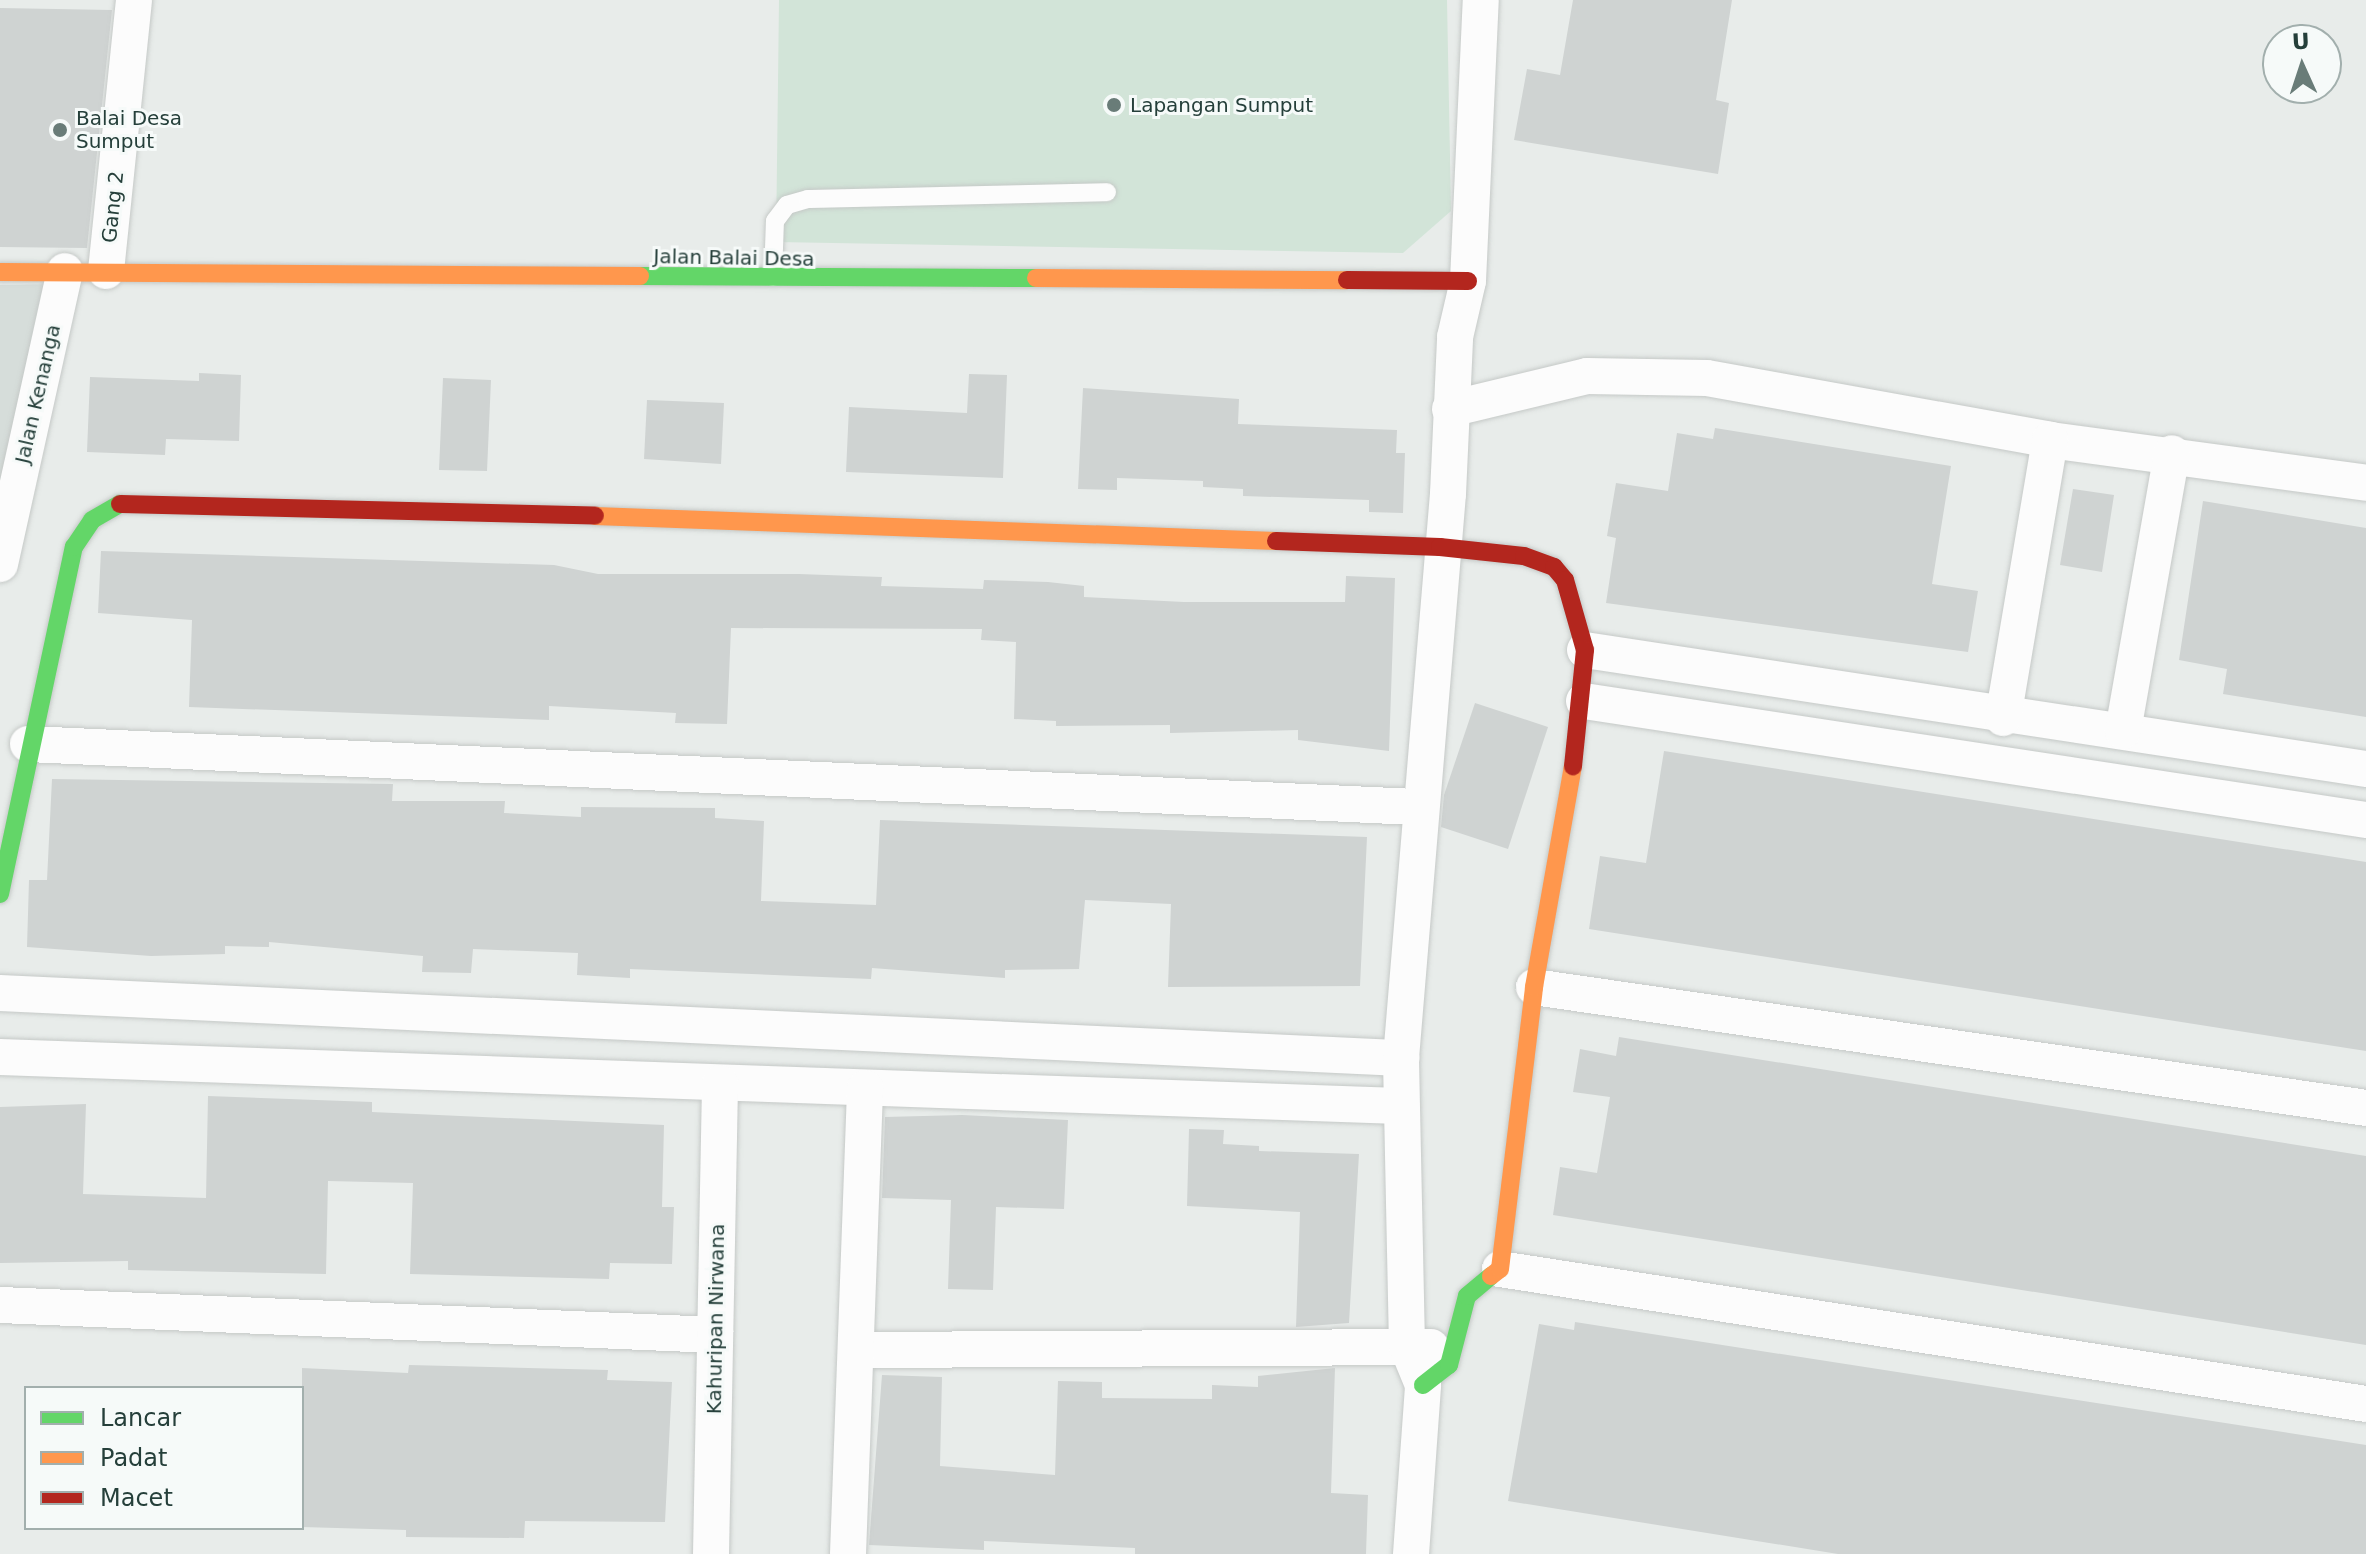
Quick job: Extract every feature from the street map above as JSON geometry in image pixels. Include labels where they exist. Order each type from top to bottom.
[{"type":"street","name":"Gang 2","points":[[106,271],[134,0]]},
{"type":"street","points":[[1414,1554],[1423,1385],[1407,1346],[1399,1106],[1401,1058],[1455,337],[1468,281],[1481,0]]},
{"type":"street","name":"Jalan Kenanga","points":[[0,564],[65,271]]},
{"type":"street","name":"Jalan Balai Desa","points":[[0,272],[773,281],[1468,281]]},
{"type":"street","points":[[1450,409],[1532,385],[1648,374],[1707,378],[2050,440],[2172,453],[2366,483]]},
{"type":"street","points":[[2003,718],[2050,440]]},
{"type":"street","points":[[2123,731],[2172,453]]},
{"type":"street","points":[[0,894],[28,744],[74,547],[92,520],[114,505],[145,500],[1440,547],[1524,556],[1554,567],[1571,594],[1585,650],[1584,701],[1534,987],[1500,1269],[1467,1296],[1451,1347],[1449,1365],[1423,1385]]},
{"type":"street","points":[[1585,650],[2003,718],[2123,731],[2366,769]]},
{"type":"street","points":[[1584,701],[2366,820]]},
{"type":"street","points":[[2046,769],[2051,724]]},
{"type":"street","points":[[28,744],[1418,807]]},
{"type":"street","points":[[1534,987],[2366,1108]]},
{"type":"street","points":[[0,993],[795,1027],[1401,1058]]},
{"type":"street","points":[[795,1027],[804,1081]]},
{"type":"street","points":[[0,1057],[720,1083],[804,1081],[865,1088],[1399,1106]]},
{"type":"street","name":"Kahuripan Nirwana","points":[[711,1554],[720,1083]]},
{"type":"street","points":[[848,1554],[865,1088]]},
{"type":"street","points":[[1500,1269],[2366,1404]]},
{"type":"street","points":[[0,1305],[715,1335]]},
{"type":"street","points":[[857,1350],[1451,1347]]},
{"type":"lane","points":[[773,281],[775,221],[787,205],[838,198],[1107,192]]},
{"type":"shaded area","points":[[62,284],[0,536],[0,285]]},
{"type":"green space","name":"Lapangan Sumput","points":[[779,0],[1447,0],[1451,211],[1403,253],[776,242]]},
{"type":"building","points":[[1573,0],[1732,0],[1716,100],[1729,103],[1718,174],[1514,140],[1527,69],[1560,75]]},
{"type":"building","name":"Balai Desa Sumput","points":[[0,8],[112,10],[87,248],[0,247]]},
{"type":"building","points":[[199,373],[241,375],[239,441],[166,439],[165,455],[87,452],[90,377],[199,381]]},
{"type":"building","points":[[969,374],[1007,375],[1003,478],[846,472],[849,407],[967,413]]},
{"type":"building","points":[[443,378],[491,380],[487,471],[439,470]]},
{"type":"building","points":[[1083,388],[1239,399],[1238,424],[1397,430],[1396,453],[1405,453],[1403,513],[1369,512],[1369,500],[1243,496],[1243,489],[1203,487],[1203,481],[1117,478],[1117,490],[1078,489]]},
{"type":"building","points":[[647,400],[724,403],[721,464],[644,459]]},
{"type":"building","points":[[1715,428],[1951,466],[1932,584],[1978,591],[1968,652],[1606,603],[1616,538],[1607,536],[1616,483],[1668,491],[1677,433],[1713,439]]},
{"type":"building","points":[[2073,489],[2114,495],[2102,572],[2060,565]]},
{"type":"building","points":[[2203,501],[2366,528],[2366,717],[2223,694],[2227,669],[2179,660]]},
{"type":"building","points":[[101,551],[554,565],[598,574],[882,577],[881,586],[983,589],[984,580],[1048,582],[1084,586],[1084,597],[1184,602],[1345,602],[1346,576],[1395,578],[1389,751],[1298,740],[1298,730],[1170,733],[1170,725],[1056,726],[1056,721],[1014,719],[1016,642],[981,640],[982,629],[731,628],[727,724],[675,723],[676,713],[549,706],[549,720],[189,707],[192,620],[98,613]]},
{"type":"building","points":[[1475,703],[1548,727],[1508,849],[1441,827],[1444,795]]},
{"type":"building","points":[[1664,751],[2366,862],[2366,1051],[1589,929],[1600,856],[1646,863]]},
{"type":"building","points":[[52,779],[393,784],[392,801],[505,801],[504,813],[581,817],[581,807],[715,808],[715,818],[764,821],[761,901],[876,905],[880,820],[1367,837],[1360,986],[1168,987],[1171,904],[1085,900],[1079,969],[1005,970],[1005,978],[872,968],[871,979],[630,969],[630,978],[577,975],[578,953],[473,949],[471,973],[422,972],[423,956],[269,942],[269,947],[225,946],[225,954],[151,956],[27,947],[29,880],[47,880]]},
{"type":"building","points":[[1619,1037],[2366,1156],[2366,1345],[1553,1215],[1560,1167],[1597,1173],[1610,1097],[1573,1092],[1580,1049],[1616,1056]]},
{"type":"building","points":[[208,1096],[372,1102],[372,1112],[664,1125],[662,1207],[674,1207],[672,1264],[610,1263],[609,1279],[410,1274],[413,1183],[328,1181],[326,1274],[128,1270],[128,1261],[0,1263],[0,1107],[86,1104],[83,1194],[206,1198]]},
{"type":"building","points":[[962,1115],[1068,1120],[1064,1209],[996,1207],[993,1290],[948,1289],[951,1200],[882,1198],[885,1117]]},
{"type":"building","points":[[1189,1129],[1224,1130],[1223,1144],[1259,1146],[1259,1151],[1359,1154],[1349,1323],[1296,1327],[1300,1212],[1187,1206]]},
{"type":"building","points":[[1575,1322],[2366,1445],[2366,1554],[1838,1554],[1508,1501],[1539,1324],[1574,1330]]},
{"type":"building","points":[[409,1365],[608,1370],[607,1380],[672,1382],[665,1522],[525,1521],[524,1538],[406,1537],[406,1530],[304,1527],[302,1368],[408,1373]]},
{"type":"building","points":[[1335,1368],[1331,1493],[1368,1495],[1366,1554],[1135,1554],[1135,1548],[984,1541],[984,1550],[869,1545],[882,1375],[942,1377],[940,1466],[1055,1475],[1058,1381],[1102,1382],[1102,1398],[1212,1399],[1212,1385],[1258,1387],[1258,1376]]},
{"type":"traffic: fast","points":[[640,276],[1036,278]]},
{"type":"traffic: fast","points":[[0,894],[74,547],[92,520],[120,504]]},
{"type":"traffic: fast","points":[[1423,1385],[1449,1365],[1467,1296],[1491,1276]]},
{"type":"traffic: slow","points":[[0,272],[640,276]]},
{"type":"traffic: slow","points":[[1036,278],[1347,280]]},
{"type":"traffic: slow","points":[[595,516],[1276,541]]},
{"type":"traffic: slow","points":[[1491,1276],[1500,1269],[1534,987],[1573,766]]},
{"type":"traffic: jam","points":[[1347,280],[1468,281]]},
{"type":"traffic: jam","points":[[120,504],[595,516]]},
{"type":"traffic: jam","points":[[1276,541],[1440,547],[1524,556],[1554,567],[1565,580],[1585,650],[1573,766]]},
{"type":"place","name":"Lapangan Sumput","points":[[1114,105]]},
{"type":"place","name":"Balai Desa Sumput","points":[[60,130]]}]
